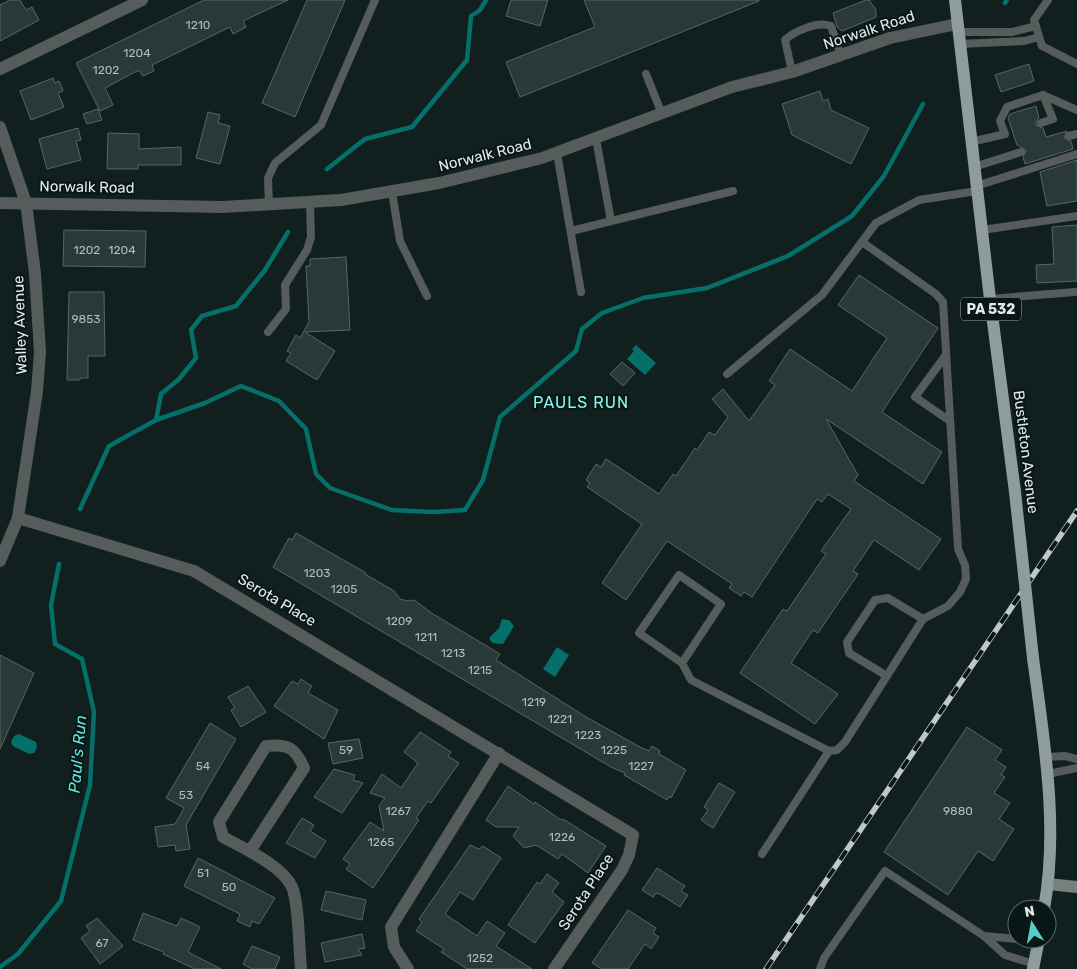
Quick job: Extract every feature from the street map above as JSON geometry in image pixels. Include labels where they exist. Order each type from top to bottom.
[{"type":"main road","name":"Bustleton Avenue","points":[[955,0],[1048,774],[1050,821],[1048,884],[1046,899]]},
{"type":"main road","points":[[1048,884],[1077,887]]},
{"type":"main road","points":[[1034,966],[1037,949]]},
{"type":"street","points":[[0,69],[139,1]]},
{"type":"street","name":"Norwalk Road","points":[[0,203],[222,207],[341,200],[392,192],[439,183],[557,153],[732,87],[792,72],[890,38],[958,33]]},
{"type":"street","name":"Walley Avenue","points":[[0,127],[26,203],[35,273],[40,352],[37,391],[18,518],[0,561]]},
{"type":"street","name":"Serota Place","points":[[18,518],[194,571],[633,835],[629,855],[622,870],[554,969]]},
{"type":"street","points":[[250,852],[304,768],[298,754],[283,745],[266,746],[219,822],[223,837],[280,871],[292,887],[301,969]]},
{"type":"street","points":[[408,969],[394,946],[390,926],[499,753]]},
{"type":"lane","points":[[268,204],[268,178],[275,163],[321,124],[375,0]]},
{"type":"lane","points":[[1048,0],[1034,20],[1042,46],[1077,64]]},
{"type":"lane","points":[[792,72],[785,40],[791,35],[823,23],[831,26],[842,56]]},
{"type":"lane","points":[[958,33],[1012,32],[1036,26]]},
{"type":"lane","points":[[958,33],[1024,41],[1039,37]]},
{"type":"lane","points":[[646,74],[662,114]]},
{"type":"lane","points":[[1041,123],[1053,119],[1043,95]]},
{"type":"lane","points":[[971,142],[1008,132],[1000,121],[1007,107],[1043,95],[1077,110]]},
{"type":"lane","points":[[596,139],[611,221]]},
{"type":"lane","points":[[974,166],[1021,152]]},
{"type":"lane","points":[[557,153],[582,292]]},
{"type":"lane","points":[[727,374],[822,295],[876,223],[919,200],[977,189],[1077,154]]},
{"type":"lane","points":[[571,231],[733,190]]},
{"type":"lane","points":[[392,192],[400,242],[427,296]]},
{"type":"lane","points":[[268,332],[286,309],[285,285],[307,250],[311,237],[310,202]]},
{"type":"lane","points":[[982,230],[1077,216]]},
{"type":"lane","points":[[682,663],[721,604],[679,575],[639,633],[682,663],[691,680],[829,751],[837,750],[846,742],[923,619],[948,606],[960,592],[966,578],[965,565],[958,549],[943,302],[936,294],[862,242]]},
{"type":"lane","points":[[990,299],[1075,292]]},
{"type":"lane","points":[[946,354],[915,397],[950,422]]},
{"type":"lane","points":[[887,676],[849,653],[847,642],[875,600],[888,598],[923,619]]},
{"type":"lane","points":[[762,854],[829,751]]},
{"type":"lane","points":[[1046,757],[1065,756],[1077,759]]},
{"type":"lane","points":[[1048,774],[1077,768]]},
{"type":"lane","points":[[820,969],[824,958],[885,871],[984,936],[1005,955],[1034,966]]},
{"type":"lane","points":[[984,936],[1007,938]]},
{"type":"water","points":[[636,345],[656,363],[645,375],[627,359],[634,351],[632,349]]},
{"type":"water","points":[[502,619],[509,620],[514,626],[503,644],[492,643],[489,638],[499,628]]},
{"type":"water","points":[[557,647],[569,655],[555,677],[543,669]]},
{"type":"water","points":[[19,734],[36,742],[37,747],[34,753],[29,754],[13,746],[11,742],[14,736]]},
{"type":"building","points":[[10,0],[20,0],[26,10],[32,7],[39,20],[0,41],[0,5]]},
{"type":"building","points":[[204,0],[288,0],[243,21],[246,27],[233,34],[230,27],[152,65],[154,71],[143,76],[140,71],[137,71],[105,88],[113,105],[100,111],[76,63]]},
{"type":"building","points":[[307,0],[345,0],[295,117],[262,103]]},
{"type":"building","points":[[511,0],[548,0],[540,26],[506,16]]},
{"type":"building","points":[[584,0],[759,1],[520,97],[506,62],[595,27]]},
{"type":"building","points":[[869,0],[876,10],[876,17],[842,31],[837,27],[833,13]]},
{"type":"building","points":[[1029,64],[1034,81],[1001,92],[995,75]]},
{"type":"building","points":[[53,78],[55,83],[59,81],[63,91],[58,93],[64,107],[31,120],[20,91]]},
{"type":"building","points":[[820,91],[823,101],[828,99],[831,110],[869,128],[851,164],[792,135],[782,104]]},
{"type":"building","points":[[1036,106],[1039,118],[1036,121],[1036,125],[1043,128],[1046,137],[1067,131],[1064,138],[1071,141],[1073,149],[1025,164],[1023,157],[1026,150],[1017,145],[1008,118],[1010,114]]},
{"type":"building","points":[[98,109],[102,120],[87,124],[83,114]]},
{"type":"building","points":[[208,112],[220,115],[218,123],[230,126],[220,164],[196,158]]},
{"type":"building","points":[[78,128],[81,140],[76,141],[81,160],[47,169],[39,139]]},
{"type":"building","points":[[108,133],[139,134],[139,149],[181,147],[181,165],[138,165],[138,169],[107,169]]},
{"type":"building","points":[[1077,160],[1077,201],[1047,206],[1040,172]]},
{"type":"building","points":[[1077,225],[1077,281],[1037,283],[1036,265],[1054,264],[1052,227]]},
{"type":"building","points":[[64,230],[146,231],[145,267],[63,266]]},
{"type":"building","points":[[346,257],[350,330],[305,332],[335,351],[317,380],[286,361],[291,353],[287,351],[296,335],[300,338],[309,322],[306,266],[310,266],[310,259]]},
{"type":"building","points":[[859,275],[938,328],[882,412],[942,452],[923,484],[826,419],[858,475],[854,481],[941,539],[919,570],[874,540],[853,571],[858,574],[818,633],[813,630],[791,663],[838,694],[815,724],[740,673],[783,609],[787,611],[826,554],[821,551],[851,509],[828,494],[822,502],[817,499],[752,597],[744,592],[741,596],[729,588],[732,584],[667,541],[626,600],[602,583],[642,524],[587,487],[590,483],[586,480],[596,464],[601,467],[606,459],[659,494],[673,474],[676,476],[695,448],[697,450],[709,432],[715,435],[728,417],[712,399],[723,389],[749,421],[775,385],[769,381],[790,349],[852,391],[887,338],[838,305]]},
{"type":"building","points":[[69,292],[104,292],[105,356],[88,356],[88,378],[80,378],[80,380],[67,380]]},
{"type":"building","points":[[622,362],[635,373],[623,386],[610,374]]},
{"type":"building","points":[[296,533],[366,573],[394,591],[400,599],[414,600],[433,614],[500,654],[496,660],[586,717],[640,747],[649,751],[652,746],[660,751],[659,754],[686,770],[671,798],[669,796],[667,800],[624,775],[625,773],[611,767],[273,567],[289,538],[292,540]]},
{"type":"building","points":[[0,655],[34,673],[0,749]]},
{"type":"building","points":[[301,679],[312,686],[308,693],[338,710],[324,739],[274,706],[292,681],[298,684]]},
{"type":"building","points":[[248,686],[266,712],[241,727],[231,710],[235,708],[228,697]]},
{"type":"building","points":[[210,723],[236,739],[186,825],[190,849],[176,851],[175,845],[158,847],[155,827],[175,824],[184,808],[166,798]]},
{"type":"building","points":[[967,727],[1002,750],[995,760],[1006,767],[1001,775],[1005,777],[994,793],[1010,803],[999,819],[1014,829],[993,861],[978,851],[948,895],[884,852]]},
{"type":"building","points":[[420,732],[451,752],[448,756],[459,763],[431,803],[428,801],[416,818],[419,820],[373,888],[346,869],[350,864],[343,859],[370,822],[384,831],[379,806],[385,798],[370,793],[382,774],[401,788],[418,763],[404,752]]},
{"type":"building","points":[[359,739],[363,758],[333,764],[328,743]]},
{"type":"building","points":[[334,769],[355,775],[353,780],[363,783],[342,813],[314,797]]},
{"type":"building","points":[[719,783],[735,792],[713,828],[701,820],[708,810],[704,807]]},
{"type":"building","points":[[508,786],[534,804],[535,802],[561,820],[563,819],[606,846],[588,873],[562,854],[558,859],[536,845],[524,848],[513,836],[519,827],[496,827],[486,820]]},
{"type":"building","points":[[302,818],[314,825],[310,831],[326,841],[315,858],[286,843]]},
{"type":"building","points":[[470,845],[479,849],[483,846],[501,858],[473,900],[460,892],[445,914],[477,936],[487,921],[505,933],[496,946],[532,969],[467,969],[441,952],[444,949],[416,931],[422,922],[419,919]]},
{"type":"building","points":[[198,858],[275,898],[259,924],[252,921],[250,927],[237,921],[240,914],[184,886]]},
{"type":"building","points":[[657,868],[685,886],[681,891],[688,895],[680,907],[660,894],[656,893],[653,897],[642,890]]},
{"type":"building","points":[[547,874],[559,883],[552,892],[564,902],[535,943],[508,925],[537,882],[540,884]]},
{"type":"building","points":[[326,891],[366,900],[362,920],[321,910]]},
{"type":"building","points":[[628,910],[656,928],[653,933],[659,937],[651,949],[645,944],[628,969],[602,969],[592,963]]},
{"type":"building","points":[[143,913],[177,926],[181,918],[200,927],[188,952],[221,969],[195,969],[163,954],[164,952],[133,940]]},
{"type":"building","points":[[97,918],[123,946],[100,964],[81,938],[90,931],[86,926]]},
{"type":"building","points":[[362,934],[365,948],[358,949],[362,955],[325,962],[321,943]]},
{"type":"building","points":[[252,946],[280,957],[275,969],[252,969],[243,964]]},
{"type":"waterway","points":[[327,169],[365,139],[412,127],[467,60],[471,16],[480,10],[486,0]]},
{"type":"waterway","points":[[80,509],[109,446],[156,420],[205,403],[241,386],[279,401],[306,429],[316,474],[330,488],[392,510],[434,512],[465,510],[483,480],[500,417],[576,351],[582,329],[602,313],[643,298],[707,288],[788,256],[852,216],[884,176],[923,104]]},
{"type":"waterway","points":[[156,420],[161,394],[179,379],[196,358],[191,330],[202,316],[236,306],[265,270],[288,232]]},
{"type":"waterway","name":"Paul's Run","points":[[0,967],[18,954],[61,901],[90,785],[94,712],[82,659],[55,644],[51,605],[59,564]]},
{"type":"railway","points":[[766,969],[1077,511]]},
{"type":"district","name":"PAULS RUN","points":[[581,402]]}]
